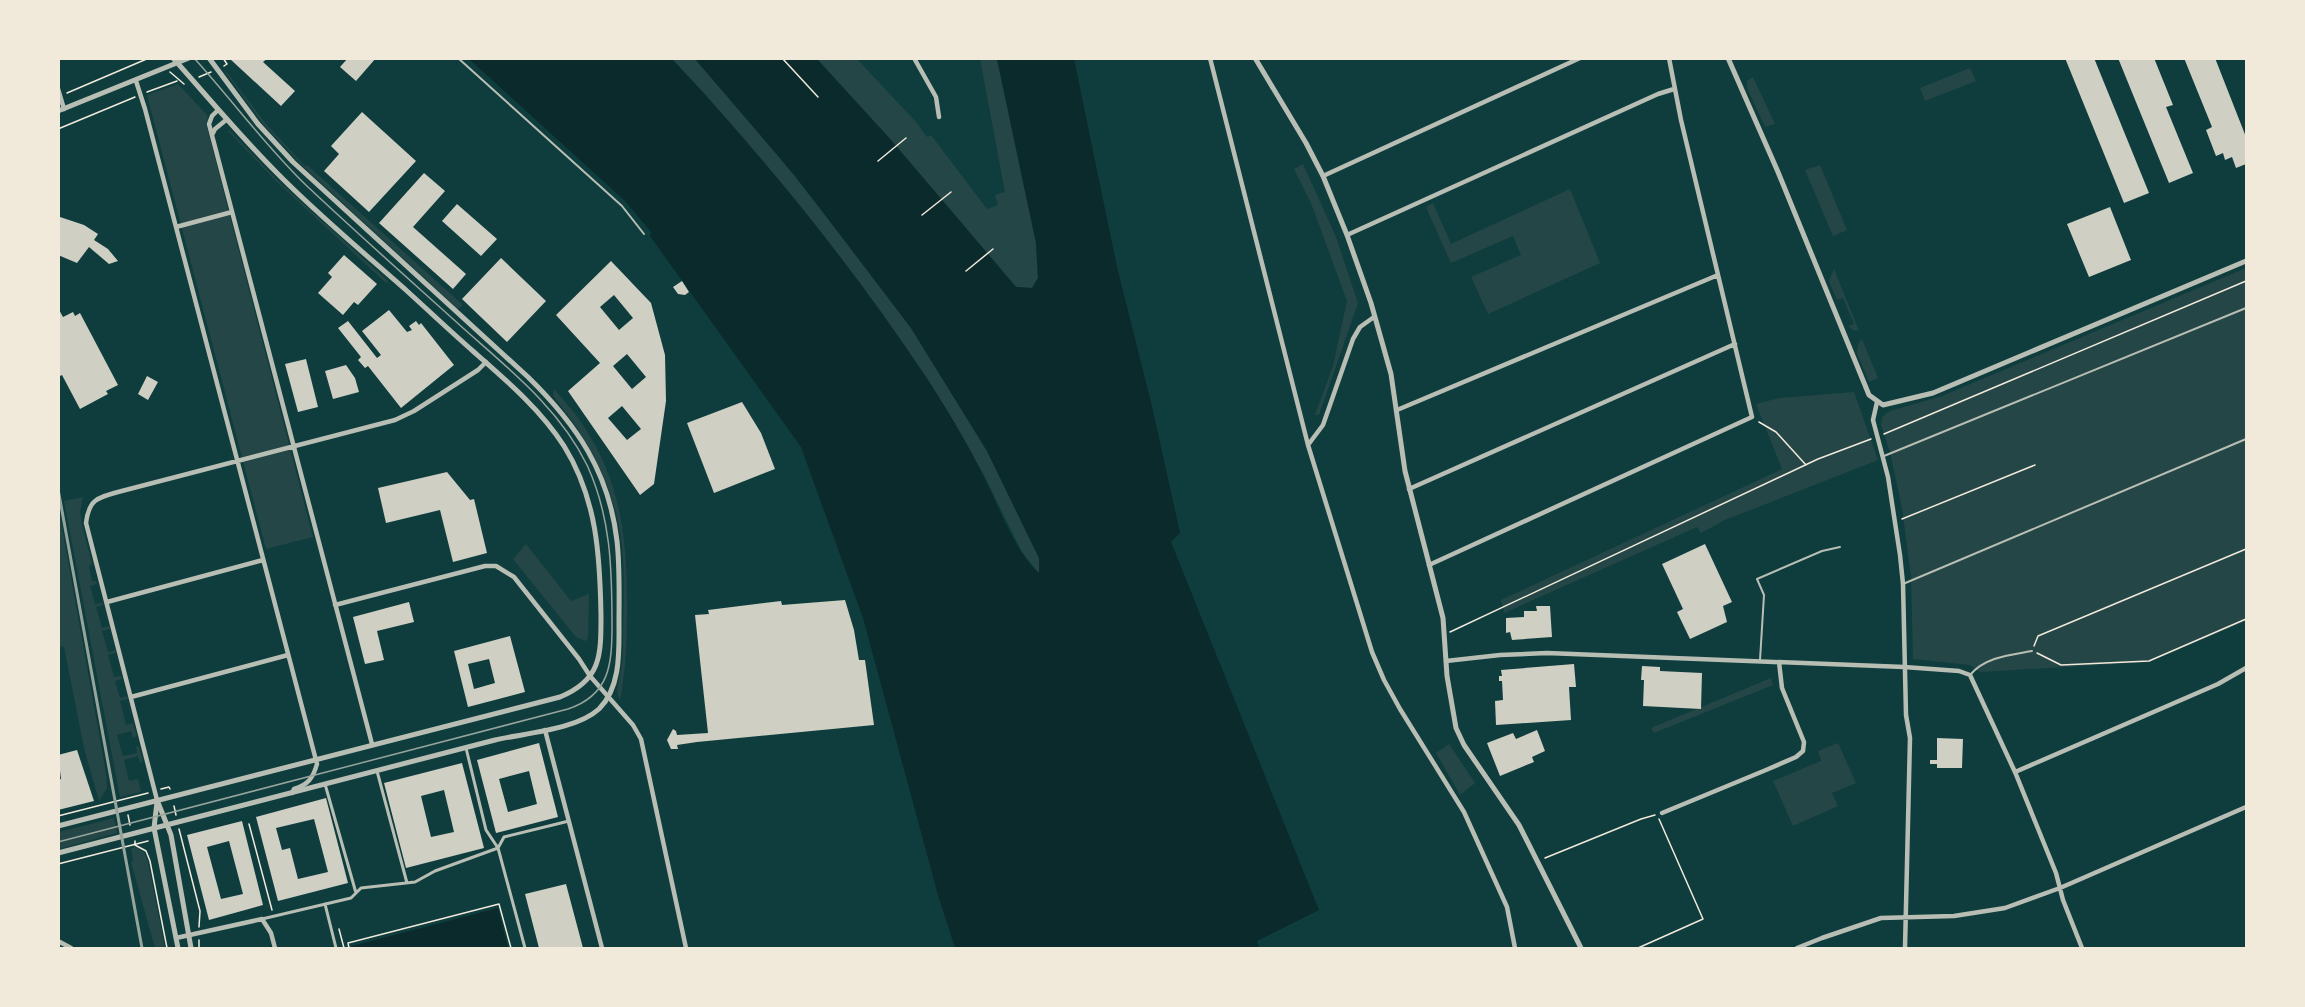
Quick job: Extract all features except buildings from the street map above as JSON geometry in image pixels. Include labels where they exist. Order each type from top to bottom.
[{"type":"street","points":[[58,826],[560,697],[580,687],[590,676],[598,659],[601,634],[601,584],[598,542],[590,501],[574,463],[555,433],[486,362],[278,174],[226,120],[173,58]]},
{"type":"street","points":[[59,92],[61,110],[189,58]]},
{"type":"street","points":[[58,853],[568,724],[597,711],[608,697],[616,676],[619,655],[617,543],[607,495],[586,446],[564,414],[528,377],[293,162],[258,124],[209,58]]},
{"type":"street","points":[[914,58],[936,97],[939,117]]},
{"type":"street","points":[[1210,58],[1308,445],[1372,652],[1384,680],[1464,812],[1507,907],[1515,948]]},
{"type":"street","points":[[1255,58],[1323,176],[1347,235],[1374,317],[1391,374],[1401,450],[1409,489],[1443,618],[1451,710],[1462,741],[1519,825],[1581,948]]},
{"type":"street","points":[[1323,176],[1580,58]]},
{"type":"street","points":[[1429,565],[1752,417],[1674,88],[1669,58]]},
{"type":"street","points":[[1728,58],[1778,172],[1869,395],[1883,405],[1933,393],[2247,261]]},
{"type":"street","points":[[136,81],[316,759],[315,771],[310,780],[294,789],[292,793]]},
{"type":"street","points":[[1347,235],[1674,88]]},
{"type":"street","points":[[218,110],[212,116],[209,124],[372,744]]},
{"type":"street","points":[[212,135],[215,129],[226,120]]},
{"type":"street","points":[[176,227],[232,212]]},
{"type":"street","points":[[1397,410],[1719,275]]},
{"type":"street","points":[[1308,445],[1323,425],[1353,339],[1360,327],[1374,317]]},
{"type":"street","points":[[1409,489],[1735,344]]},
{"type":"street","points":[[191,948],[168,824],[157,800],[86,523],[88,508],[97,498],[395,420],[414,411],[478,370],[486,362]]},
{"type":"street","points":[[1877,402],[1873,420],[1884,456],[1903,584],[1906,715],[1910,738],[1905,948]]},
{"type":"street","points":[[107,602],[263,560]]},
{"type":"street","points":[[335,605],[472,569],[496,566],[506,570],[514,577],[590,676],[633,725],[642,742],[686,948]]},
{"type":"street","points":[[1446,661],[1547,653],[1904,667],[1959,671],[1970,675],[2015,772],[2082,948]]},
{"type":"street","points":[[131,697],[288,655]]},
{"type":"street","points":[[1662,813],[1767,770],[1796,757],[1803,751],[1804,742],[1782,688],[1779,662]]},
{"type":"street","points":[[2015,772],[2218,684],[2247,668]]},
{"type":"street","points":[[545,730],[602,948]]},
{"type":"street","points":[[466,748],[486,830],[498,848],[525,948]]},
{"type":"street","points":[[377,771],[407,883]]},
{"type":"street","points":[[325,784],[356,893]]},
{"type":"street","points":[[157,800],[154,828],[178,948]]},
{"type":"street","points":[[1797,948],[1881,918],[1991,912],[2023,903],[2247,807]]},
{"type":"street","points":[[176,938],[351,898],[362,888],[414,882],[435,871],[498,848],[504,837],[569,821]]},
{"type":"street","points":[[325,904],[336,948]]},
{"type":"street","points":[[262,919],[271,933],[275,948]]},
{"type":"street","points":[[58,941],[71,948]]},
{"type":"lane","points":[[458,58],[622,206],[644,234]]},
{"type":"lane","points":[[1884,456],[2247,308]]},
{"type":"lane","points":[[1903,584],[2247,439]]},
{"type":"lane","points":[[1760,660],[1764,595],[1757,579],[1822,551],[1840,547]]},
{"type":"lane","points":[[1970,675],[1976,668],[1993,659],[2032,651]]},
{"type":"path","points":[[59,92],[149,58]]},
{"type":"path","points":[[58,129],[177,81],[183,85],[227,64],[222,58]]},
{"type":"path","points":[[782,58],[818,97]]},
{"type":"path","points":[[879,161],[906,138]]},
{"type":"path","points":[[922,215],[951,192]]},
{"type":"path","points":[[966,271],[993,249]]},
{"type":"path","points":[[1444,635],[1807,465],[2247,281]]},
{"type":"path","points":[[1752,417],[1776,432],[1807,465]]},
{"type":"path","points":[[1895,522],[2035,465]]},
{"type":"path","points":[[2247,549],[2038,636],[2032,651],[2061,665],[2149,661],[2247,619]]},
{"type":"path","points":[[169,787],[200,912],[199,933]]},
{"type":"path","points":[[58,816],[155,791]]},
{"type":"path","points":[[126,808],[135,844]]},
{"type":"path","points":[[1536,862],[1641,819],[1657,815],[1703,919],[1638,948]]},
{"type":"path","points":[[249,824],[274,917]]},
{"type":"path","points":[[58,864],[135,844],[146,850],[167,948]]},
{"type":"path","points":[[349,948],[348,943],[499,904],[511,948]]},
{"type":"shaded area","points":[[469,59],[672,59],[773,173],[868,293],[934,389],[978,466],[1016,542],[1039,573],[1039,558],[987,451],[911,328],[796,177],[695,59],[817,59],[891,140],[1016,287],[1032,288],[1038,278],[1036,243],[997,59],[1074,59],[1117,267],[1151,402],[1180,533],[1171,542],[1319,910],[1257,941],[1259,948],[955,948],[938,895],[863,618],[801,447],[650,236],[651,232],[625,201]]},
{"type":"shaded area","points":[[672,59],[695,59],[760,133],[911,328],[987,451],[1039,558],[1039,573],[1022,552],[983,473],[927,378],[863,288],[784,187],[706,95]]},
{"type":"shaded area","points":[[817,59],[857,59],[916,122],[927,137],[931,135],[987,209],[998,205],[995,195],[1005,192],[980,59],[997,59],[1036,243],[1038,278],[1032,288],[1016,287],[891,140]]},
{"type":"shaded area","points":[[1970,68],[1976,81],[1925,101],[1920,88]]},
{"type":"shaded area","points":[[226,71],[266,124],[305,166],[307,165],[463,305],[458,309],[305,168],[264,125]]},
{"type":"shaded area","points":[[1753,77],[1775,124],[1765,127],[1747,88],[1747,81]]},
{"type":"shaded area","points":[[178,84],[208,116],[206,124],[313,537],[266,549],[147,95]]},
{"type":"shaded area","points":[[229,130],[279,182],[388,281],[386,283],[275,180]]},
{"type":"shaded area","points":[[1303,164],[1336,237],[1358,303],[1319,415],[1315,415],[1333,366],[1347,301],[1311,203],[1294,169]]},
{"type":"shaded area","points":[[1820,165],[1847,230],[1833,236],[1805,170]]},
{"type":"shaded area","points":[[1570,189],[1600,263],[1488,314],[1471,277],[1521,255],[1513,236],[1451,263],[1426,207],[1433,203],[1451,244]]},
{"type":"shaded area","points":[[2246,268],[2246,621],[2149,662],[1980,672],[1970,665],[1913,659],[1911,576],[1902,508],[1890,452],[1881,425],[1882,417],[1890,411],[1942,396]]},
{"type":"shaded area","points":[[1834,269],[1859,331],[1848,326],[1854,324],[1843,298],[1837,300],[1829,281]]},
{"type":"shaded area","points":[[1862,339],[1878,378],[1869,382],[1857,353],[1858,344]]},
{"type":"shaded area","points":[[554,389],[580,420],[596,447],[614,490],[619,511],[627,580],[626,653],[620,701],[618,689],[623,656],[624,580],[617,517],[600,468],[584,438],[553,396]]},
{"type":"shaded area","points":[[1854,392],[1878,460],[1725,520],[1701,533],[1697,527],[1504,613],[1501,600],[1782,469],[1756,404],[1779,398]]},
{"type":"shaded area","points":[[83,497],[80,512],[92,564],[89,566],[92,581],[96,581],[97,584],[90,586],[95,604],[102,603],[103,605],[96,607],[102,628],[109,626],[110,629],[102,631],[108,652],[115,650],[116,653],[108,655],[114,677],[121,676],[122,679],[115,681],[120,698],[127,696],[128,699],[120,701],[126,725],[133,723],[137,736],[133,738],[131,731],[117,735],[123,756],[137,753],[136,746],[139,747],[143,760],[140,764],[138,756],[124,760],[129,781],[138,779],[141,792],[120,797],[64,501]]},
{"type":"shaded area","points":[[58,505],[106,773],[107,788],[99,801],[84,748],[64,647],[59,646]]},
{"type":"shaded area","points":[[526,544],[571,601],[589,594],[588,638],[586,641],[576,637],[513,559]]},
{"type":"shaded area","points":[[1771,678],[1773,685],[1654,733],[1651,728]]},
{"type":"shaded area","points":[[1838,743],[1856,783],[1832,793],[1838,806],[1793,826],[1773,781],[1821,761],[1818,751]]},
{"type":"shaded area","points":[[1449,744],[1475,783],[1460,795],[1436,753]]},
{"type":"shaded area","points":[[114,818],[117,833],[59,849],[59,832]]},
{"type":"shaded area","points":[[136,847],[144,852],[148,862],[165,948],[155,948],[131,862],[133,861],[131,848]]},
{"type":"shaded area","points":[[498,908],[508,948],[353,948],[352,946]]},
{"type":"tram line","points":[[58,842],[568,709],[593,695],[606,676],[609,665],[612,604],[608,544],[595,485],[576,445],[563,426],[532,391],[293,172],[194,58]]},
{"type":"railway","points":[[58,489],[142,948]]}]
